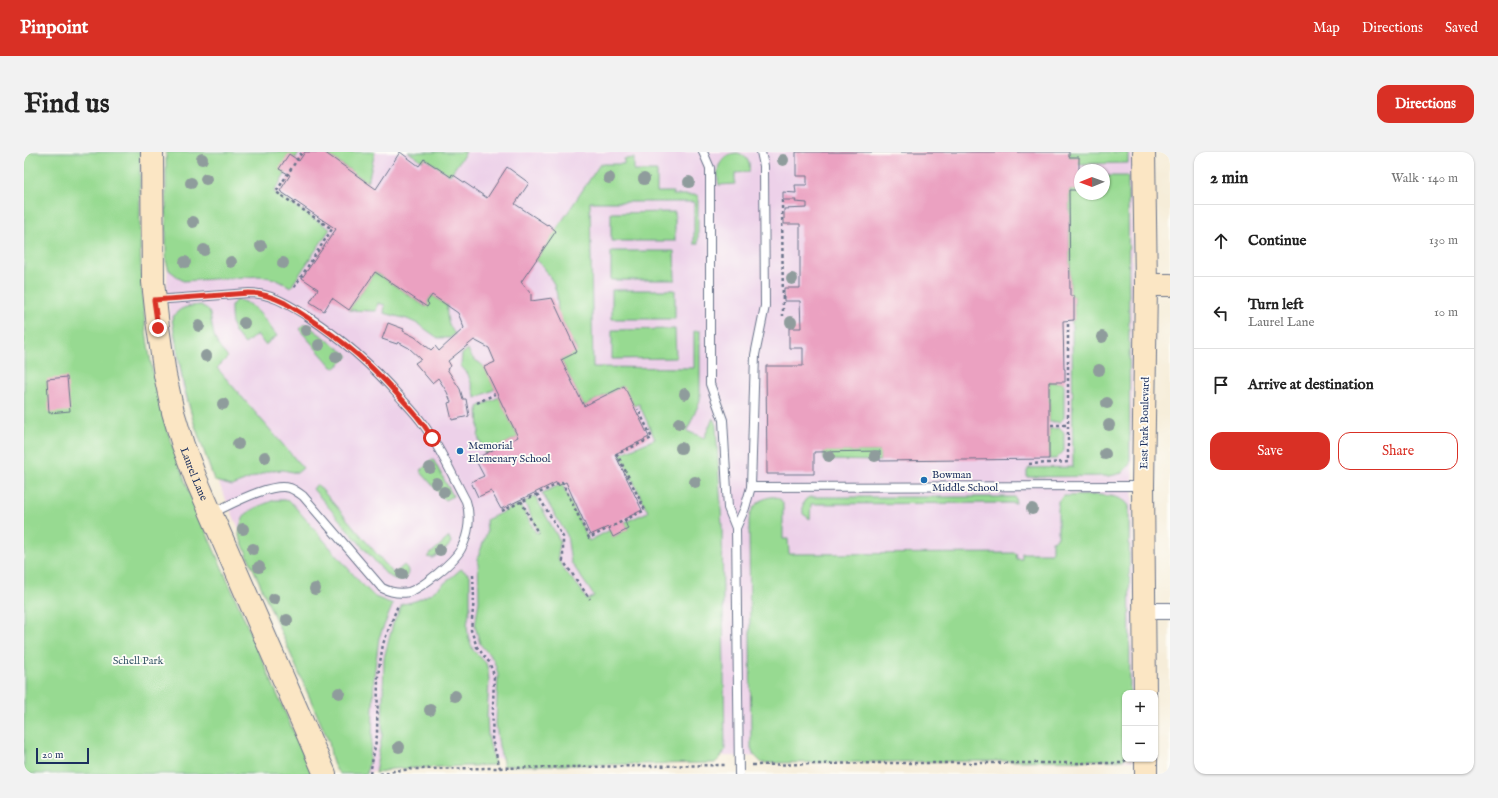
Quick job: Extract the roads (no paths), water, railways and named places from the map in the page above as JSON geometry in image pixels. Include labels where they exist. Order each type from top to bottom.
[{"type":"street","name":"Laurel Lane","points":[[152,152],[154,300],[161,350],[173,412],[196,479],[325,774]]},
{"type":"street","name":"East Park Boulevard","points":[[1144,152],[1146,285],[1143,486],[1146,690]]},
{"type":"street","points":[[1146,285],[1170,285]]},
{"type":"street","points":[[1146,611],[1170,611]]},
{"type":"street","points":[[1146,762],[1146,774]]},
{"type":"lane","points":[[703,152],[710,168],[710,384],[723,420],[728,508],[736,528],[739,774]]},
{"type":"lane","points":[[736,528],[745,508],[751,487],[755,355],[765,306],[764,166],[761,152]]},
{"type":"lane","points":[[154,300],[249,293],[263,294],[285,303],[329,331],[373,367],[421,422],[432,438],[466,501],[469,518],[465,539],[461,549],[455,557],[441,571],[420,586],[409,592],[400,593],[390,592],[382,588],[303,496],[288,488],[280,487],[265,490],[211,514]]},
{"type":"lane","points":[[751,487],[1143,486]]},
{"type":"place","name":"Memorial Elemenary School","points":[[460,451]]},
{"type":"place","name":"Bowman Middle School","points":[[924,480]]},
{"type":"park label","name":"Schell Park","points":[[138,660]]}]
